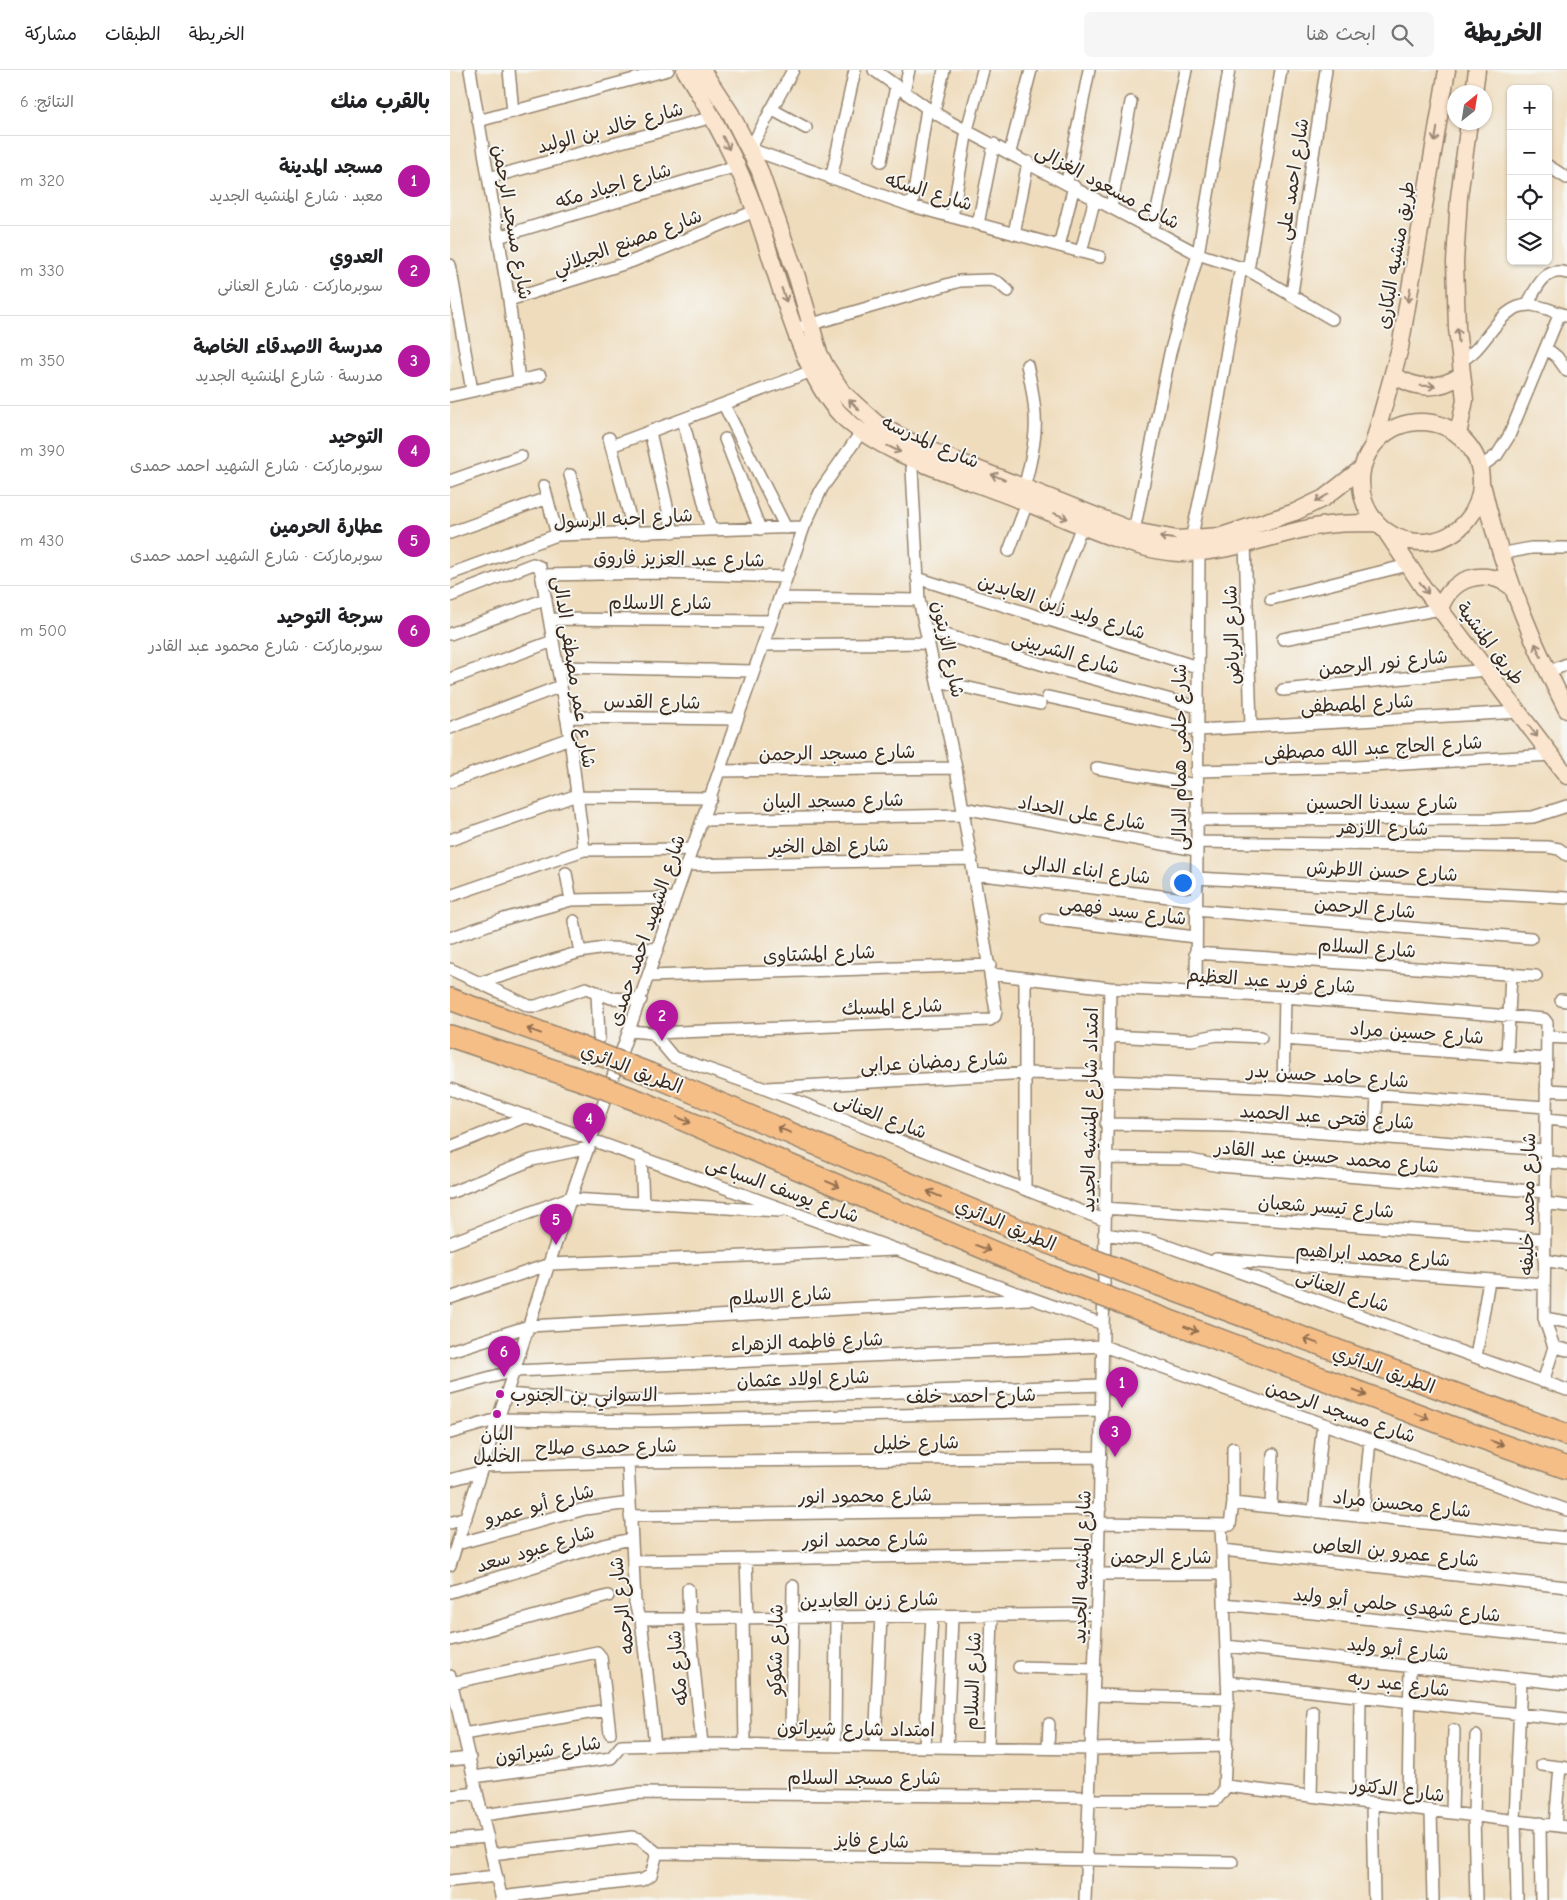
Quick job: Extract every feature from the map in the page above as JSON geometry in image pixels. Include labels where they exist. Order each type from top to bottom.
[{"type":"highway","name":"الطريق الدائري","points":[[450,1000],[650,1074],[1059,1247],[1567,1435]]},
{"type":"highway","name":"الطريق الدائري","points":[[450,1036],[639,1101],[1047,1275],[1394,1406],[1567,1468]]},
{"type":"street","name":"شارع مسجد الرحمن","points":[[470,70],[509,300],[519,381]]},
{"type":"street","points":[[508,70],[513,112]]},
{"type":"street","points":[[478,121],[668,70]]},
{"type":"street","name":"شارع المدرسه","points":[[685,70],[713,117],[737,166],[803,327],[826,367],[848,399],[877,424],[917,452],[1026,495],[1134,531],[1195,546],[1245,543],[1312,527],[1381,528]]},
{"type":"street","name":"شارع المدرسه","points":[[702,70],[750,148],[797,276],[803,327],[812,371],[832,405],[862,431],[892,449],[917,452]]},
{"type":"street","points":[[750,148],[791,74],[779,70]]},
{"type":"street","points":[[831,179],[855,70]]},
{"type":"street","name":"شارع مسعود الغزالى","points":[[874,70],[895,82],[930,110],[1071,184],[1198,254],[1244,269],[1292,293],[1332,319]]},
{"type":"street","points":[[881,161],[895,82],[910,70]]},
{"type":"street","points":[[912,206],[930,110],[944,70]]},
{"type":"street","points":[[952,217],[967,130],[983,70]]},
{"type":"street","points":[[1010,152],[1031,70]]},
{"type":"street","points":[[1060,246],[1089,70]]},
{"type":"street","points":[[1153,230],[1186,70]]},
{"type":"street","points":[[1134,531],[1170,353],[1198,254],[1229,70]]},
{"type":"street","name":"شارع حلمى همام الدالى","points":[[1196,992],[1197,667],[1195,546],[1210,452],[1282,70]]},
{"type":"street","name":"شارع احمد على","points":[[1292,293],[1326,70]]},
{"type":"street","name":"طريق منشيه البكارى","points":[[1373,445],[1394,375],[1447,70]]},
{"type":"street","points":[[1475,85],[1477,70]]},
{"type":"street","points":[[1111,206],[1130,102]]},
{"type":"street","points":[[771,109],[806,128]]},
{"type":"street","name":"شارع خالد بن الوليد","points":[[488,178],[713,117]]},
{"type":"street","points":[[1458,435],[1465,400],[1456,295],[1456,229],[1468,130]]},
{"type":"street","points":[[978,224],[994,144]]},
{"type":"street","name":"شارع السكه","points":[[750,148],[831,179],[912,206],[1100,257]]},
{"type":"street","points":[[1014,234],[1028,162]]},
{"type":"street","name":"شارع اجياد مكه","points":[[498,237],[737,166]]},
{"type":"street","points":[[1552,169],[1567,178]]},
{"type":"street","points":[[1081,252],[1095,198]]},
{"type":"street","name":"شارع مصنع الجيلاني","points":[[509,300],[633,261],[755,211]]},
{"type":"street","points":[[450,265],[472,391]]},
{"type":"street","points":[[1527,305],[1540,283],[1549,273],[1567,273]]},
{"type":"street","points":[[803,327],[960,281],[991,280],[1000,282],[1008,291]]},
{"type":"street","points":[[1394,375],[1412,385],[1433,387],[1444,385],[1509,312],[1527,305],[1534,305],[1563,314],[1546,348],[1509,436],[1480,476]]},
{"type":"street","points":[[1546,348],[1558,357],[1567,371]]},
{"type":"street","points":[[1009,551],[1026,495],[1034,451],[1037,420],[1027,365]]},
{"type":"street","points":[[634,533],[610,442],[650,432],[812,371]]},
{"type":"street","points":[[450,396],[540,376]]},
{"type":"street","points":[[724,405],[786,528]]},
{"type":"street","points":[[683,420],[711,530]]},
{"type":"street","points":[[1414,422],[1434,423],[1458,435],[1468,444],[1480,476],[1476,508],[1469,520],[1449,536],[1424,543],[1405,540],[1381,528],[1362,498],[1360,484],[1361,469],[1373,445],[1394,428],[1414,422]]},
{"type":"street","name":"شارع الشهيد احمد حمدى","points":[[450,1565],[571,1198],[804,527],[822,488],[862,431]]},
{"type":"street","points":[[650,432],[673,532]]},
{"type":"street","points":[[724,439],[760,529]]},
{"type":"street","name":"شارع الزيتون","points":[[917,452],[912,469],[919,600],[956,768],[972,859]]},
{"type":"street","points":[[450,481],[521,456]]},
{"type":"street","name":"شارع المدرسه","points":[[1026,495],[1082,525],[1152,549],[1175,552],[1295,512],[1324,498],[1361,469]]},
{"type":"street","points":[[570,475],[587,534]]},
{"type":"street","name":"طريق المنشية","points":[[1480,476],[1500,554],[1512,587],[1548,672],[1567,710]]},
{"type":"street","points":[[544,486],[557,535]]},
{"type":"street","points":[[450,533],[547,498]]},
{"type":"street","points":[[1047,620],[1082,525]]},
{"type":"street","name":"شارع احبه الرسول","points":[[450,574],[557,535],[804,527]]},
{"type":"street","name":"طريق المنشية","points":[[1381,528],[1567,776]]},
{"type":"street","name":"شارع الرياض","points":[[1245,543],[1251,726]]},
{"type":"street","points":[[1500,554],[1531,548],[1567,548]]},
{"type":"street","name":"شارع عمر مصطفى الدالى","points":[[450,596],[533,564],[540,567],[570,738],[584,850]]},
{"type":"street","points":[[1271,599],[1408,565]]},
{"type":"street","name":"شارع عبد العزيز فاروق","points":[[542,575],[661,573],[786,577]]},
{"type":"street","points":[[1282,639],[1440,609],[1452,588],[1474,577],[1498,579],[1512,587]]},
{"type":"street","name":"شارع وليد زين العابدين","points":[[917,578],[1197,667]]},
{"type":"street","points":[[779,598],[919,600]]},
{"type":"street","points":[[450,634],[546,599]]},
{"type":"street","name":"شارع الاسلام","points":[[549,619],[771,621]]},
{"type":"street","name":"شارع الشربينى","points":[[926,629],[1054,668],[1197,707]]},
{"type":"street","points":[[450,680],[553,641]]},
{"type":"street","points":[[762,645],[929,643]]},
{"type":"street","points":[[1548,672],[1567,664]]},
{"type":"street","points":[[558,667],[753,671]]},
{"type":"street","name":"شارع نور الرحمن","points":[[1282,690],[1486,670]]},
{"type":"street","name":"شارع المصطفى","points":[[938,681],[1197,730],[1519,712]]},
{"type":"street","points":[[450,728],[561,686]]},
{"type":"street","name":"شارع القدس","points":[[566,717],[737,719]]},
{"type":"street","points":[[450,782],[570,738]]},
{"type":"street","name":"شارع الحاج عبد الله مصطفى","points":[[1196,771],[1356,767],[1551,755]]},
{"type":"street","name":"شارع مسجد الرحمن","points":[[720,771],[956,768]]},
{"type":"street","points":[[1097,768],[1196,785]]},
{"type":"street","points":[[450,840],[577,796],[711,798]]},
{"type":"street","name":"شارع سيدنا الحسين","points":[[1196,820],[1495,819],[1533,817],[1567,806]]},
{"type":"street","name":"شارع مسجد البيان","points":[[703,820],[963,812]]},
{"type":"street","name":"شارع على الحداد","points":[[963,812],[1196,846]]},
{"type":"street","name":"شارع الازهر","points":[[1196,846],[1548,847],[1567,855]]},
{"type":"street","points":[[450,896],[584,850],[692,849]]},
{"type":"street","name":"شارع اهل الخير","points":[[686,866],[972,859]]},
{"type":"street","name":"شارع المسبك","points":[[630,1031],[653,1033],[990,1020],[995,1016],[996,1011],[991,969],[972,859]]},
{"type":"street","points":[[566,873],[571,900]]},
{"type":"street","name":"شارع ابناء الدالى","points":[[974,874],[1196,905]]},
{"type":"street","name":"شارع حسن الاطرش","points":[[1196,878],[1567,898]]},
{"type":"street","points":[[450,938],[504,919],[571,900],[675,898]]},
{"type":"street","name":"شارع الرحمن","points":[[1196,905],[1531,938]]},
{"type":"street","name":"شارع سيد فهمى","points":[[1047,919],[1195,937]]},
{"type":"street","points":[[574,921],[580,952]]},
{"type":"street","points":[[480,983],[580,952],[604,948],[658,949]]},
{"type":"street","name":"شارع السلام","points":[[1195,953],[1536,976]]},
{"type":"street","points":[[450,969],[529,1006],[536,1006],[586,988],[611,998],[641,1000]]},
{"type":"street","name":"شارع المشتاوى","points":[[649,976],[991,969]]},
{"type":"street","name":"شارع فريد عبد العظيم","points":[[991,969],[1025,978],[1110,988],[1286,997],[1509,1014],[1540,1017],[1547,1023]]},
{"type":"street","points":[[1507,1056],[1511,974]]},
{"type":"street","points":[[1025,978],[1025,1189]]},
{"type":"street","name":"امتداد شارع المنشيه الجديد","points":[[1104,1234],[1110,988]]},
{"type":"street","points":[[597,992],[600,1038]]},
{"type":"street","points":[[1283,1088],[1286,997]]},
{"type":"street","name":"شارع محمد خليفه","points":[[1547,1023],[1544,1318],[1554,1346]]},
{"type":"street","name":"شارع العنانى","points":[[653,1033],[673,1057],[763,1088],[1104,1220]]},
{"type":"street","points":[[1108,1036],[1192,1040],[1217,1035],[1260,1037]]},
{"type":"street","points":[[1546,1036],[1567,1038]]},
{"type":"street","name":"شارع حسين مراد","points":[[1284,1039],[1546,1059]]},
{"type":"street","name":"شارع رمضان عرابى","points":[[763,1088],[1026,1073],[1108,1078]]},
{"type":"street","name":"شارع حامد حسن بدر","points":[[1108,1078],[1377,1095],[1546,1113],[1567,1121]]},
{"type":"street","name":"شارع يوسف السباعى","points":[[450,1089],[527,1116],[590,1144],[641,1157],[1103,1324]]},
{"type":"street","points":[[1546,1090],[1567,1091]]},
{"type":"street","points":[[1375,1137],[1377,1095]]},
{"type":"street","points":[[450,1147],[527,1116]]},
{"type":"street","name":"شارع فتحى عبد الحميد","points":[[1106,1124],[1231,1126],[1375,1137],[1545,1156],[1567,1164]]},
{"type":"street","points":[[450,1193],[532,1160],[590,1144]]},
{"type":"street","points":[[641,1157],[642,1204]]},
{"type":"street","name":"شارع محمد حسين عبد القادر","points":[[1106,1158],[1186,1159],[1219,1166],[1545,1197],[1567,1206]]},
{"type":"street","points":[[450,1243],[571,1198],[792,1212]]},
{"type":"street","name":"شارع تيسر شعبان","points":[[1104,1208],[1544,1238]]},
{"type":"street","name":"شارع العنانى","points":[[1104,1234],[1153,1241],[1567,1390]]},
{"type":"street","name":"شارع المنشيه الجديد","points":[[1085,1900],[1099,1553],[1104,1234]]},
{"type":"street","points":[[450,1298],[550,1264],[902,1250]]},
{"type":"street","name":"شارع محمد ابراهيم","points":[[1200,1258],[1544,1284]]},
{"type":"street","points":[[1544,1260],[1567,1264]]},
{"type":"street","points":[[1476,1357],[1488,1280]]},
{"type":"street","name":"شارع الاسلام","points":[[450,1350],[529,1326],[1033,1299]]},
{"type":"street","points":[[1544,1318],[1567,1322]]},
{"type":"street","name":"شارع مسجد الرحمن","points":[[1103,1346],[1567,1510]]},
{"type":"street","name":"شارع فاطمه الزهراء","points":[[450,1388],[514,1371],[1103,1346]]},
{"type":"street","points":[[1544,1382],[1554,1346],[1567,1350]]},
{"type":"street","name":"شارع اولاد عثمان","points":[[506,1394],[637,1402],[1102,1386]]},
{"type":"street","name":"شارع احمد خلف","points":[[498,1419],[646,1421],[1102,1410]]},
{"type":"street","points":[[450,1433],[498,1419]]},
{"type":"street","points":[[1314,1511],[1322,1432]]},
{"type":"street","points":[[1363,1516],[1370,1440]]},
{"type":"street","points":[[1099,1523],[1221,1526],[1232,1522],[1233,1448]]},
{"type":"street","points":[[1271,1507],[1273,1454]]},
{"type":"street","name":"شارع خليل","points":[[731,1462],[1101,1457]]},
{"type":"street","name":"شارع حمدى صلاح","points":[[450,1480],[481,1469],[628,1462],[731,1462]]},
{"type":"street","name":"شارع الرحمه","points":[[628,1462],[636,1609],[642,1619],[655,1745]]},
{"type":"street","name":"شارع أبو عمرو","points":[[457,1544],[594,1506],[630,1503]]},
{"type":"street","name":"شارع محسن مراد","points":[[1233,1503],[1567,1538]]},
{"type":"street","name":"شارع محمود انور","points":[[630,1516],[1100,1509]]},
{"type":"street","points":[[450,1523],[466,1518]]},
{"type":"street","points":[[1221,1526],[1228,1682],[1226,1786]]},
{"type":"street","name":"شارع عبود سعد","points":[[450,1592],[604,1545],[632,1540]]},
{"type":"street","name":"شارع عمرو بن العاص","points":[[1222,1550],[1567,1587]]},
{"type":"street","name":"شارع محمد انور","points":[[633,1561],[1099,1553]]},
{"type":"street","points":[[745,1744],[746,1559]]},
{"type":"street","name":"شارع الرحمن","points":[[1098,1574],[1223,1574]]},
{"type":"street","name":"شارع شكوكو","points":[[791,1745],[793,1586]]},
{"type":"street","name":"شارع مكه","points":[[688,1589],[689,1619],[702,1744]]},
{"type":"street","points":[[450,1640],[608,1596]]},
{"type":"street","name":"شارع شهدي حلمي أبو وليد","points":[[1224,1604],[1567,1639]]},
{"type":"street","name":"شارع زين العابدين","points":[[642,1619],[1097,1614]]},
{"type":"street","name":"شارع السلام","points":[[988,1747],[992,1615]]},
{"type":"street","points":[[875,1746],[881,1616]]},
{"type":"street","points":[[925,1746],[932,1616]]},
{"type":"street","points":[[947,1747],[952,1616]]},
{"type":"street","points":[[835,1745],[836,1617]]},
{"type":"street","name":"شارع أبو وليد","points":[[1226,1646],[1567,1684]]},
{"type":"street","points":[[492,1854],[632,1837],[640,1839],[657,1853],[651,1875],[642,1880],[502,1899],[470,1758],[454,1712],[450,1680],[597,1652],[601,1657],[610,1733]]},
{"type":"street","points":[[1408,1808],[1410,1666]]},
{"type":"street","points":[[1019,1667],[1095,1669]]},
{"type":"street","points":[[1517,1900],[1516,1820],[1521,1680]]},
{"type":"street","name":"شارع عبد ربه","points":[[1228,1682],[1567,1719]]},
{"type":"street","points":[[1094,1695],[1228,1699]]},
{"type":"street","points":[[1360,1695],[1360,1802]]},
{"type":"street","points":[[463,1734],[607,1710]]},
{"type":"street","points":[[1311,1796],[1312,1712]]},
{"type":"street","points":[[1048,1748],[1049,1724]]},
{"type":"street","points":[[1452,1813],[1454,1730]]},
{"type":"street","points":[[1476,1736],[1474,1815],[1476,1900]]},
{"type":"street","name":"امتداد شارع شيراتون","points":[[621,1746],[745,1744],[1092,1749],[1227,1746]]},
{"type":"street","name":"شارع شيراتون","points":[[474,1777],[611,1758],[621,1746]]},
{"type":"street","points":[[450,1760],[470,1758]]},
{"type":"street","points":[[1542,1766],[1564,1768],[1561,1826]]},
{"type":"street","name":"شارع الدكتور","points":[[1226,1786],[1561,1826]]},
{"type":"street","name":"شارع مسجد السلام","points":[[483,1815],[639,1793],[1216,1800],[1220,1798],[1226,1786]]},
{"type":"street","points":[[450,1796],[477,1792]]},
{"type":"street","points":[[1372,1803],[1374,1900]]},
{"type":"street","points":[[1431,1810],[1433,1900]]},
{"type":"street","points":[[1540,1823],[1542,1900]]},
{"type":"street","points":[[450,1840],[488,1837]]},
{"type":"street","name":"شارع فايز","points":[[657,1853],[1232,1862]]},
{"type":"street","points":[[450,1881],[496,1876]]},
{"type":"place","name":"العدوي","points":[[662,1041]]},
{"type":"place","name":"التوحيد","points":[[589,1144]]},
{"type":"place","name":"عطارة الحرمين","points":[[556,1245]]},
{"type":"place","name":"سرجة التوحيد","points":[[504,1377]]},
{"type":"place","name":"الاسواني بن الجنوب","points":[[500,1394]]},
{"type":"place","name":"مسجد المدينة","points":[[1122,1408]]},
{"type":"place","name":"البان الخليل","points":[[497,1414]]},
{"type":"place","name":"مدرسة الاصدقاء الخاصة","points":[[1115,1457]]}]
